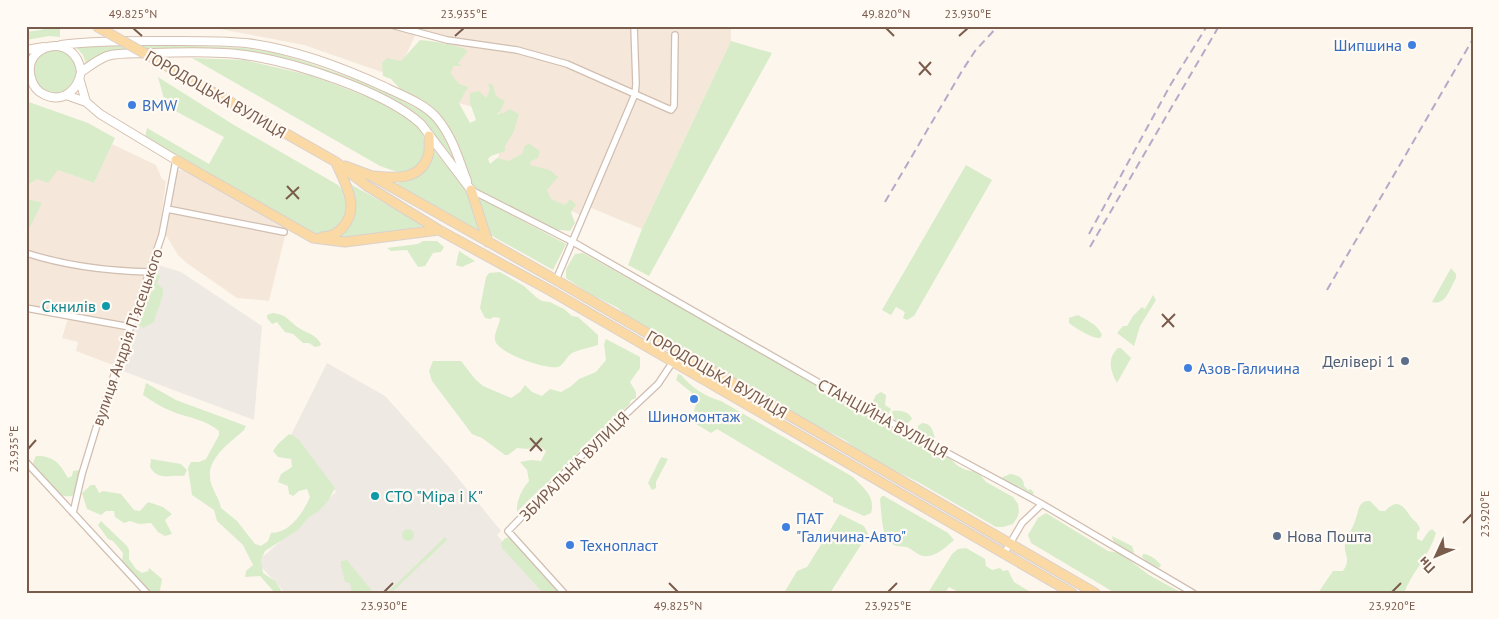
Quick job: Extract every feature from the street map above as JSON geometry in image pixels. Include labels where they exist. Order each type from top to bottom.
[{"type":"main road","name":"ГОРОДОЦЬКА ВУЛИЦЯ","points":[[96,26],[336,162],[367,186],[439,230],[551,291],[1072,593]]},
{"type":"main road","points":[[372,176],[402,178],[413,174],[424,165],[429,154],[429,136]]},
{"type":"main road","points":[[176,160],[313,238],[344,242],[439,230]]},
{"type":"main road","name":"ГОРОДОЦЬКА ВУЛИЦЯ","points":[[336,162],[372,176],[556,280],[1095,593]]},
{"type":"main road","points":[[313,238],[331,236],[339,231],[348,221],[351,212],[352,203],[348,189],[336,162]]},
{"type":"main road","points":[[470,190],[488,242]]},
{"type":"street","points":[[395,26],[447,40],[517,50],[559,62],[672,110],[674,106],[675,36]]},
{"type":"street","points":[[556,280],[635,94],[634,26]]},
{"type":"street","points":[[26,50],[88,41],[246,43],[276,48],[341,69],[376,83],[417,103],[434,116],[450,135],[470,190]]},
{"type":"street","points":[[36,88],[30,75],[32,60],[43,49],[51,46],[65,48],[77,58],[86,102]]},
{"type":"street","points":[[26,84],[49,97],[66,95],[72,92],[81,77],[99,60],[115,55],[177,52],[244,55],[305,69],[370,93],[412,116],[421,124],[470,190]]},
{"type":"street","points":[[66,95],[86,102],[100,114],[176,160]]},
{"type":"street","name":"вулиця Андрія Пʼясецького","points":[[73,513],[94,434],[162,235],[176,160]]},
{"type":"street","name":"СТАНЦІЙНА ВУЛИЦЯ","points":[[470,190],[573,242],[834,391],[1042,504],[1193,593]]},
{"type":"street","points":[[167,209],[284,232]]},
{"type":"street","points":[[26,253],[44,259],[108,271],[148,272]]},
{"type":"street","points":[[26,308],[130,327]]},
{"type":"street","points":[[674,362],[680,352]]},
{"type":"street","name":"ЗБИРАЛЬНА ВУЛИЦЯ","points":[[564,593],[508,531],[576,461],[658,384],[674,362]]},
{"type":"street","points":[[26,462],[147,593]]},
{"type":"street","points":[[1004,554],[1022,523],[1042,504]]},
{"type":"shaded area","points":[[219,26],[731,26],[731,41],[642,229],[584,205],[580,215],[494,173],[509,116],[450,101],[453,38],[418,29],[396,77],[304,45],[220,29]]},
{"type":"shaded area","points":[[112,144],[156,165],[162,179],[166,181],[159,234],[113,365],[76,351],[78,342],[62,338],[70,312],[26,306],[26,185],[48,166],[94,183]]},
{"type":"shaded area","points":[[177,170],[189,171],[287,228],[269,301],[237,298],[178,255],[166,235]]},
{"type":"shaded area","points":[[155,264],[181,272],[262,326],[254,420],[120,370]]},
{"type":"shaded area","points":[[327,363],[385,396],[449,467],[501,531],[497,535],[548,593],[285,593],[257,562],[336,492],[305,452],[290,437]]},
{"type":"green space","points":[[50,26],[60,28],[60,37],[49,36],[26,40],[26,32],[41,30]]},
{"type":"green space","points":[[420,40],[452,45],[468,51],[458,63],[462,66],[453,66],[451,74],[459,84],[468,87],[459,103],[470,123],[476,120],[470,103],[470,93],[479,91],[486,98],[490,90],[488,83],[493,85],[496,96],[505,101],[497,114],[504,113],[509,109],[519,114],[514,131],[505,146],[505,151],[491,156],[488,159],[490,164],[497,158],[508,161],[522,154],[525,145],[530,144],[540,151],[538,158],[531,161],[530,165],[550,170],[558,177],[547,190],[551,199],[565,205],[570,199],[576,205],[571,212],[575,223],[570,231],[549,229],[481,194],[471,186],[422,120],[408,110],[305,66],[170,49],[108,52],[86,64],[83,55],[76,47],[169,45],[245,48],[276,53],[374,86],[418,109],[391,79],[383,76],[382,63],[387,58],[401,61]]},
{"type":"green space","points":[[731,41],[772,53],[649,276],[628,265],[642,229]]},
{"type":"green space","points":[[51,50],[59,50],[71,56],[77,72],[71,88],[59,94],[51,94],[39,88],[33,76],[33,68],[39,56]]},
{"type":"green space","points":[[192,58],[244,60],[313,76],[378,101],[415,123],[422,131],[425,147],[422,161],[410,172],[403,174],[380,166]]},
{"type":"green space","points":[[158,77],[234,125],[338,185],[346,199],[347,207],[343,221],[332,231],[323,234],[312,232],[145,137],[147,128],[209,164],[224,137],[166,106]]},
{"type":"green space","points":[[26,101],[88,123],[115,138],[94,183],[58,170],[48,183],[37,179],[26,186]]},
{"type":"green space","points":[[433,149],[466,189],[481,236],[394,184],[421,174],[429,164]]},
{"type":"green space","points":[[966,165],[992,180],[914,316],[907,320],[903,318],[905,312],[896,307],[891,315],[882,310]]},
{"type":"green space","points":[[352,185],[425,226],[356,237],[336,238],[348,227],[354,215],[355,201]]},
{"type":"green space","points":[[476,196],[566,244],[553,270],[487,233]]},
{"type":"green space","points":[[28,199],[42,203],[30,227],[26,226],[26,201]]},
{"type":"green space","points":[[423,241],[437,241],[444,247],[441,252],[433,253],[425,266],[418,267],[407,250],[391,251],[387,248],[418,244]]},
{"type":"green space","points":[[459,251],[475,261],[462,267],[456,265]]},
{"type":"green space","points":[[583,253],[663,298],[689,310],[756,350],[787,365],[794,372],[874,418],[902,431],[933,451],[943,452],[958,466],[966,470],[978,472],[986,482],[1013,497],[1018,504],[1019,512],[1017,518],[1013,524],[996,527],[918,482],[863,455],[845,440],[821,428],[811,426],[791,410],[729,377],[712,365],[630,319],[618,308],[587,292],[566,278],[566,269],[575,254]]},
{"type":"green space","points":[[1451,268],[1456,274],[1456,278],[1449,291],[1441,301],[1437,303],[1432,302]]},
{"type":"green space","points":[[155,270],[160,276],[157,283],[163,289],[162,297],[154,322],[143,328],[136,323],[142,312]]},
{"type":"green space","points":[[500,272],[524,286],[542,301],[550,302],[564,309],[572,316],[578,317],[598,335],[598,345],[572,353],[558,367],[533,363],[504,350],[495,340],[500,318],[485,318],[480,308],[486,277],[489,273]]},
{"type":"green space","points":[[1153,295],[1156,300],[1140,326],[1134,346],[1117,333],[1123,326],[1127,326],[1142,307],[1145,309]]},
{"type":"green space","points":[[272,313],[284,316],[299,328],[314,336],[321,344],[320,346],[315,347],[309,343],[303,343],[293,334],[285,332],[277,322],[272,324],[267,315]]},
{"type":"green space","points":[[1078,315],[1098,328],[1102,335],[1100,338],[1089,335],[1069,323],[1069,318]]},
{"type":"green space","points":[[606,339],[640,357],[640,368],[630,382],[636,392],[636,398],[631,400],[629,405],[603,429],[598,431],[517,512],[520,495],[529,481],[527,470],[520,462],[541,461],[546,451],[538,445],[528,449],[517,448],[508,455],[505,455],[482,438],[472,434],[432,381],[429,371],[433,361],[461,361],[483,386],[511,398],[520,392],[525,385],[532,392],[542,396],[550,389],[561,392],[579,379],[596,372],[606,360],[604,344]]},
{"type":"green space","points":[[1118,348],[1121,348],[1131,358],[1117,383],[1113,374],[1111,360]]},
{"type":"green space","points":[[678,374],[694,388],[709,397],[721,401],[853,477],[870,497],[872,502],[871,513],[864,516],[833,502],[833,498],[717,429],[711,433],[691,421],[695,414],[696,404],[691,392],[676,380]]},
{"type":"green space","points":[[146,383],[176,400],[246,426],[216,457],[210,470],[210,477],[211,485],[221,508],[237,521],[255,544],[261,546],[268,541],[271,533],[284,530],[290,526],[300,515],[310,497],[307,489],[299,491],[293,496],[289,494],[288,486],[278,482],[281,474],[292,467],[291,459],[278,457],[273,451],[289,434],[299,440],[335,488],[328,501],[319,511],[309,517],[298,530],[265,551],[261,560],[263,573],[275,581],[281,590],[280,593],[275,593],[260,576],[245,577],[246,571],[253,565],[243,545],[217,521],[214,510],[192,495],[188,468],[191,462],[199,462],[206,459],[219,435],[219,431],[202,421],[167,409],[146,397],[143,395]]},
{"type":"green space","points":[[881,392],[886,395],[885,405],[891,409],[888,415],[875,410],[871,405],[876,395]]},
{"type":"green space","points":[[892,411],[909,414],[912,419],[906,425],[900,423],[894,419]]},
{"type":"green space","points":[[922,423],[930,426],[935,438],[924,438],[918,432],[918,426]]},
{"type":"green space","points":[[36,456],[52,459],[68,478],[72,476],[73,471],[80,470],[75,495],[64,496],[52,488],[33,466]]},
{"type":"green space","points":[[661,457],[668,459],[656,482],[656,488],[652,490],[648,483]]},
{"type":"green space","points":[[151,459],[181,464],[187,470],[184,476],[161,476],[150,467]]},
{"type":"green space","points":[[1010,474],[1020,477],[1024,486],[1028,490],[1031,489],[1034,493],[1032,495],[1001,478]]},
{"type":"green space","points":[[91,485],[95,485],[99,493],[103,491],[121,494],[134,510],[140,511],[148,502],[163,507],[172,514],[165,520],[172,534],[165,536],[158,532],[151,523],[139,524],[130,521],[124,523],[115,517],[114,511],[106,511],[101,515],[87,509],[82,493]]},
{"type":"green space","points":[[882,496],[948,533],[954,540],[930,556],[920,555],[908,548],[892,544],[886,538],[883,527],[880,499]]},
{"type":"green space","points":[[1370,501],[1380,511],[1385,511],[1396,504],[1402,506],[1420,529],[1417,533],[1417,539],[1422,541],[1432,529],[1436,533],[1430,549],[1404,593],[1318,593],[1333,571],[1343,571],[1346,567],[1346,541],[1362,503]]},
{"type":"green space","points":[[1046,513],[1108,551],[1120,553],[1149,575],[1182,593],[1115,593],[1031,543],[1028,535],[1038,518]]},
{"type":"green space","points":[[840,514],[864,526],[868,534],[830,593],[784,593],[797,571],[807,567]]},
{"type":"green space","points":[[101,521],[127,546],[129,559],[136,569],[142,573],[148,571],[149,568],[162,579],[160,590],[163,593],[147,593],[138,579],[122,562],[123,553],[113,541],[108,539],[98,525]]},
{"type":"green space","points":[[408,529],[414,535],[408,541],[402,535]]},
{"type":"green space","points":[[1112,536],[1132,546],[1134,552],[1132,554],[1119,547],[1114,542]]},
{"type":"green space","points":[[445,537],[447,540],[391,593],[387,593]]},
{"type":"green space","points":[[509,537],[561,593],[543,593],[502,548],[501,544],[504,539]]},
{"type":"green space","points":[[966,548],[985,559],[986,566],[992,570],[1000,568],[1003,571],[1008,570],[1014,582],[1032,593],[960,593],[949,587],[945,593],[928,593],[952,554],[958,549]]},
{"type":"green space","points":[[1143,554],[1155,559],[1161,565],[1159,568],[1146,561],[1142,557]]},
{"type":"green space","points":[[347,560],[372,591],[352,593],[350,583],[345,582],[341,566],[341,561]]},
{"type":"railway","points":[[26,27],[74,26]]},
{"type":"railway","points":[[885,202],[962,71],[975,51],[998,26]]},
{"type":"railway","points":[[1089,234],[1171,84],[1207,26]]},
{"type":"railway","points":[[1090,247],[1219,26]]},
{"type":"railway","points":[[1327,290],[1473,39]]},
{"type":"place","name":"Шипшина","points":[[1412,45]]},
{"type":"place","name":"BMW","points":[[132,105]]},
{"type":"place","name":"Скнилів","points":[[106,306]]},
{"type":"place","name":"Делівері 1","points":[[1405,361]]},
{"type":"place","name":"Азов-Галичина","points":[[1188,368]]},
{"type":"place","name":"Шиномонтаж","points":[[694,399]]},
{"type":"place","name":"СТО \"Міра і К\"","points":[[375,496]]},
{"type":"place","name":"ПАТ \"Галичина-Авто\"","points":[[786,527]]},
{"type":"place","name":"Нова Пошта","points":[[1277,536]]},
{"type":"place","name":"Технопласт","points":[[570,545]]}]
